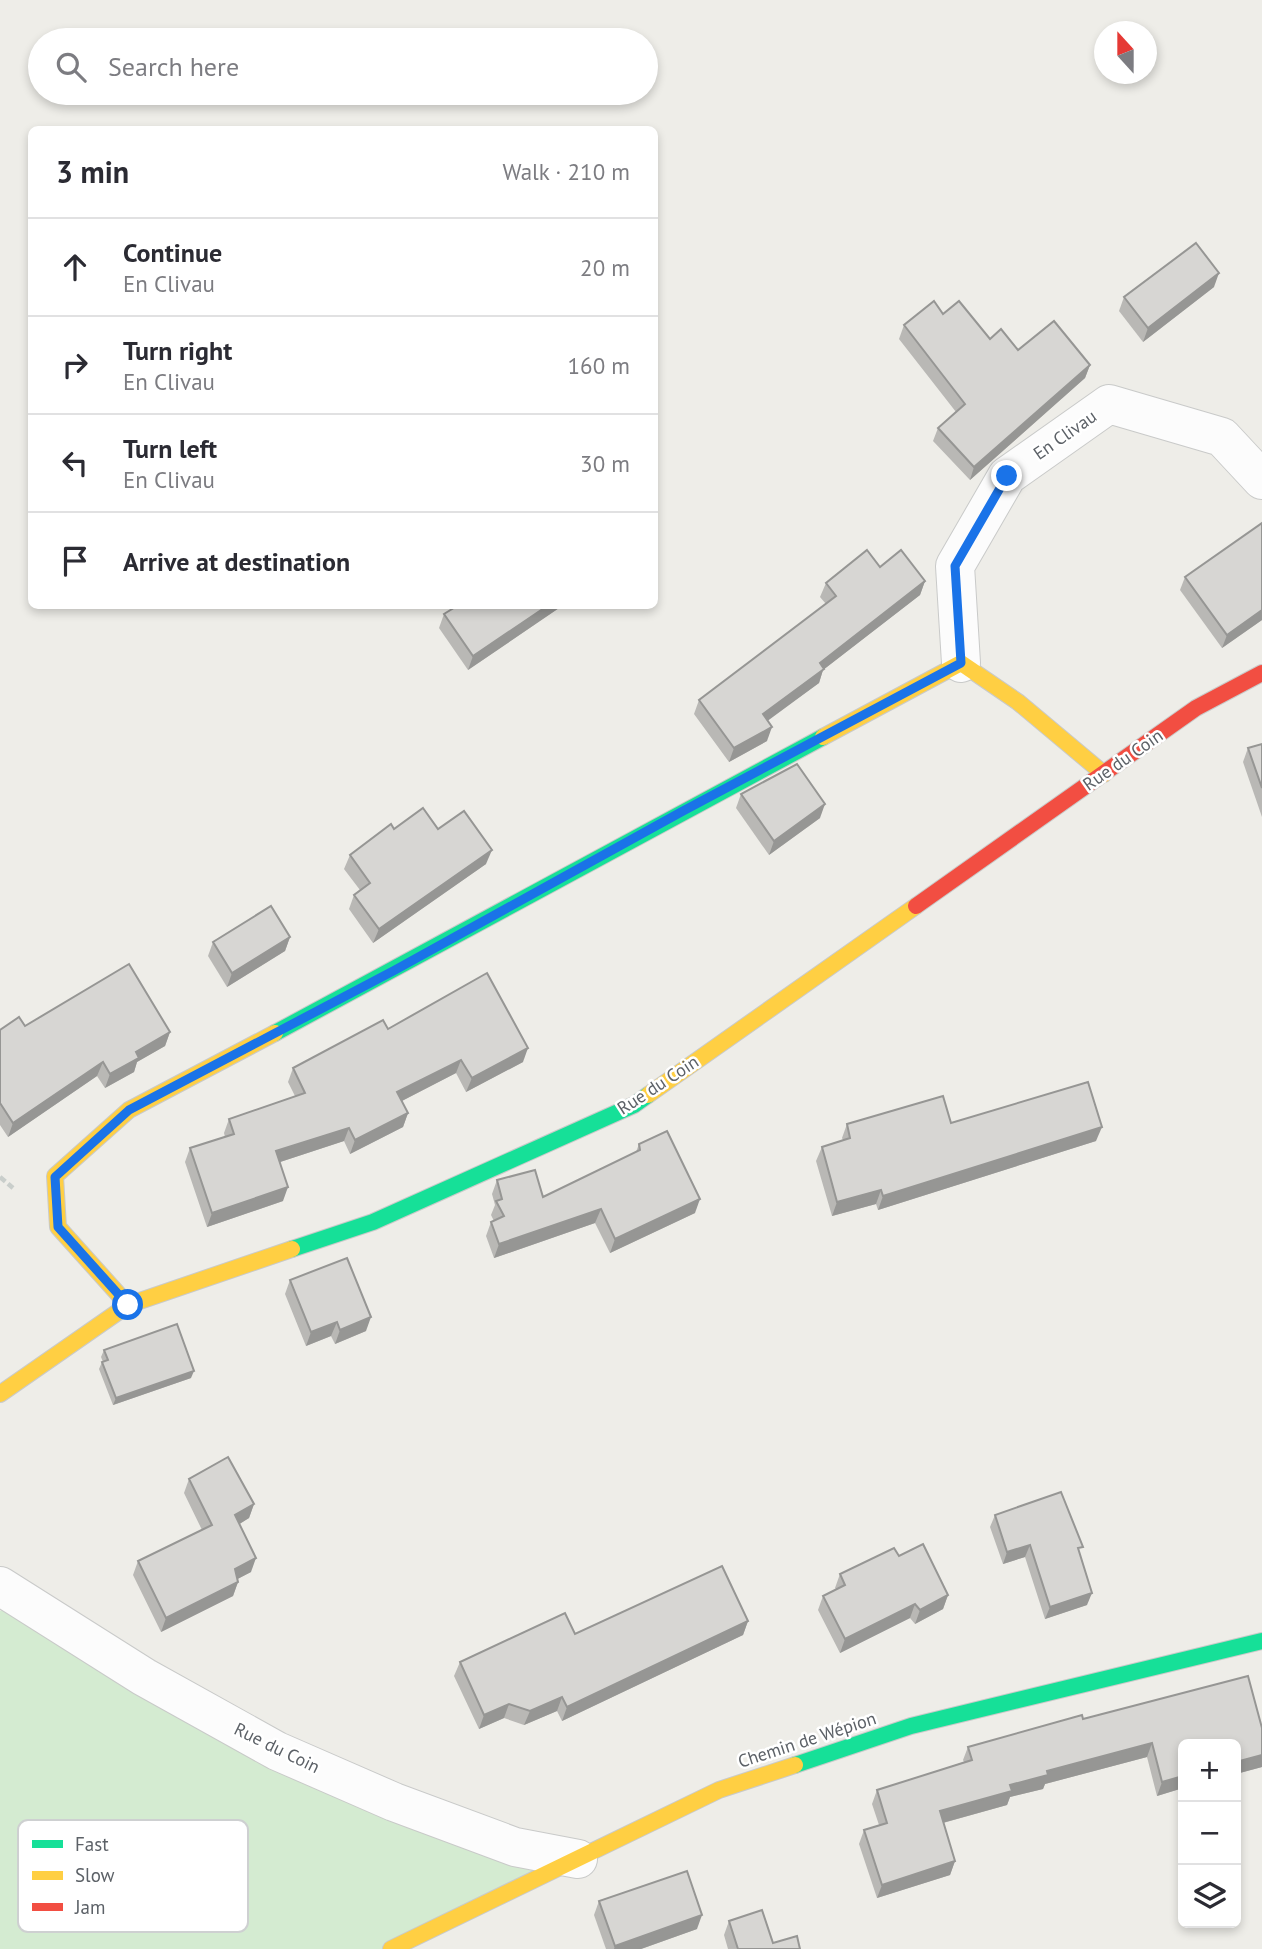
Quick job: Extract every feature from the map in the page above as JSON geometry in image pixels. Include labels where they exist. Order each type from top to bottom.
[{"type":"street","name":"En Clivau","points":[[961,663],[955,566],[1007,476],[1110,404],[1222,437],[1262,480]]},
{"type":"street","points":[[128,1305],[58,1227],[55,1177],[129,1110],[395,970],[683,811],[961,663],[1018,702],[1104,774]]},
{"type":"street","name":"Rue du Coin","points":[[0,1394],[128,1305],[373,1222],[634,1105],[1196,708],[1262,673]]},
{"type":"street","name":"Rue du Coin","points":[[0,1586],[144,1677],[277,1751],[394,1802],[514,1847],[578,1859]]},
{"type":"street","name":"Chemin de Wépion","points":[[391,1949],[719,1790],[911,1726],[1262,1641]]},
{"type":"green space","points":[[22,1599],[277,1751],[578,1859],[390,1949],[0,1949],[0,1611]]},
{"type":"building","points":[[1196,243],[1219,273],[1148,328],[1124,297]]},
{"type":"building","points":[[934,301],[943,314],[959,301],[990,339],[1001,329],[1018,350],[1054,321],[1090,365],[974,467],[938,428],[965,404],[904,325]]},
{"type":"building","points":[[1262,523],[1262,610],[1227,635],[1185,577]]},
{"type":"building","points":[[867,550],[880,567],[901,550],[925,581],[820,663],[824,669],[763,714],[772,727],[734,748],[699,700],[836,596],[826,583]]},
{"type":"building","points":[[452,609],[543,609],[473,656],[444,614]]},
{"type":"building","points":[[1262,744],[1262,788],[1248,748]]},
{"type":"building","points":[[797,764],[825,804],[774,841],[741,794]]},
{"type":"building","points":[[423,808],[438,829],[464,811],[492,850],[379,929],[354,895],[370,883],[350,855],[391,824],[394,829]]},
{"type":"building","points":[[271,906],[290,937],[232,973],[213,942]]},
{"type":"building","points":[[129,964],[170,1032],[136,1052],[139,1058],[110,1074],[103,1062],[13,1123],[0,1103],[0,1030],[19,1017],[25,1026]]},
{"type":"building","points":[[487,973],[528,1048],[472,1078],[461,1060],[397,1092],[408,1113],[355,1140],[349,1128],[276,1151],[288,1187],[212,1213],[190,1148],[234,1134],[229,1119],[305,1093],[293,1068],[383,1020],[388,1029]]},
{"type":"building","points":[[1088,1082],[1102,1127],[883,1196],[881,1190],[837,1202],[822,1147],[850,1138],[847,1124],[943,1096],[951,1123]]},
{"type":"building","points":[[667,1131],[700,1199],[615,1239],[601,1209],[499,1244],[491,1222],[504,1216],[496,1201],[502,1199],[497,1180],[535,1170],[543,1197],[640,1150],[639,1144]]},
{"type":"building","points":[[347,1258],[371,1317],[340,1330],[337,1322],[311,1332],[290,1280]]},
{"type":"building","points":[[177,1324],[194,1371],[116,1398],[102,1362],[108,1360],[104,1350]]},
{"type":"building","points":[[228,1457],[254,1504],[235,1515],[256,1558],[235,1569],[238,1582],[166,1618],[138,1561],[212,1525],[189,1479]]},
{"type":"building","points":[[1061,1492],[1083,1547],[1078,1548],[1092,1593],[1050,1607],[1030,1545],[1007,1552],[995,1515]]},
{"type":"building","points":[[923,1544],[948,1595],[920,1610],[915,1604],[845,1639],[823,1596],[845,1585],[840,1574],[894,1548],[899,1556]]},
{"type":"building","points":[[722,1566],[748,1621],[567,1707],[562,1697],[530,1711],[509,1704],[484,1715],[460,1662],[565,1613],[575,1634]]},
{"type":"building","points":[[1248,1676],[1262,1728],[1262,1755],[1241,1761],[1241,1739],[1178,1739],[1178,1777],[1162,1782],[1152,1743],[1047,1771],[1048,1775],[1010,1785],[1012,1791],[940,1811],[955,1861],[882,1885],[864,1830],[887,1823],[877,1790],[972,1760],[968,1747],[1082,1715],[1083,1719]]},
{"type":"building","points":[[687,1871],[702,1915],[615,1946],[599,1901]]},
{"type":"building","points":[[762,1910],[773,1943],[797,1936],[800,1949],[738,1949],[729,1921]]},
{"type":"traffic: fast","points":[[275,1033],[823,737]]},
{"type":"traffic: fast","points":[[292,1249],[373,1222],[634,1105],[648,1095]]},
{"type":"traffic: fast","points":[[795,1765],[911,1726],[1262,1641]]},
{"type":"traffic: slow","points":[[823,737],[961,663],[1018,702],[1104,774]]},
{"type":"traffic: slow","points":[[648,1095],[916,906]]},
{"type":"traffic: slow","points":[[128,1305],[58,1227],[55,1176],[129,1110],[275,1033]]},
{"type":"traffic: slow","points":[[0,1394],[128,1305],[292,1249]]},
{"type":"traffic: slow","points":[[391,1949],[719,1790],[795,1765]]},
{"type":"traffic: jam","points":[[916,906],[1196,708],[1262,673]]},
{"type":"route","points":[[128,1305],[58,1227],[55,1177],[129,1110],[395,970],[683,811],[961,663],[955,566],[1007,476]]}]
